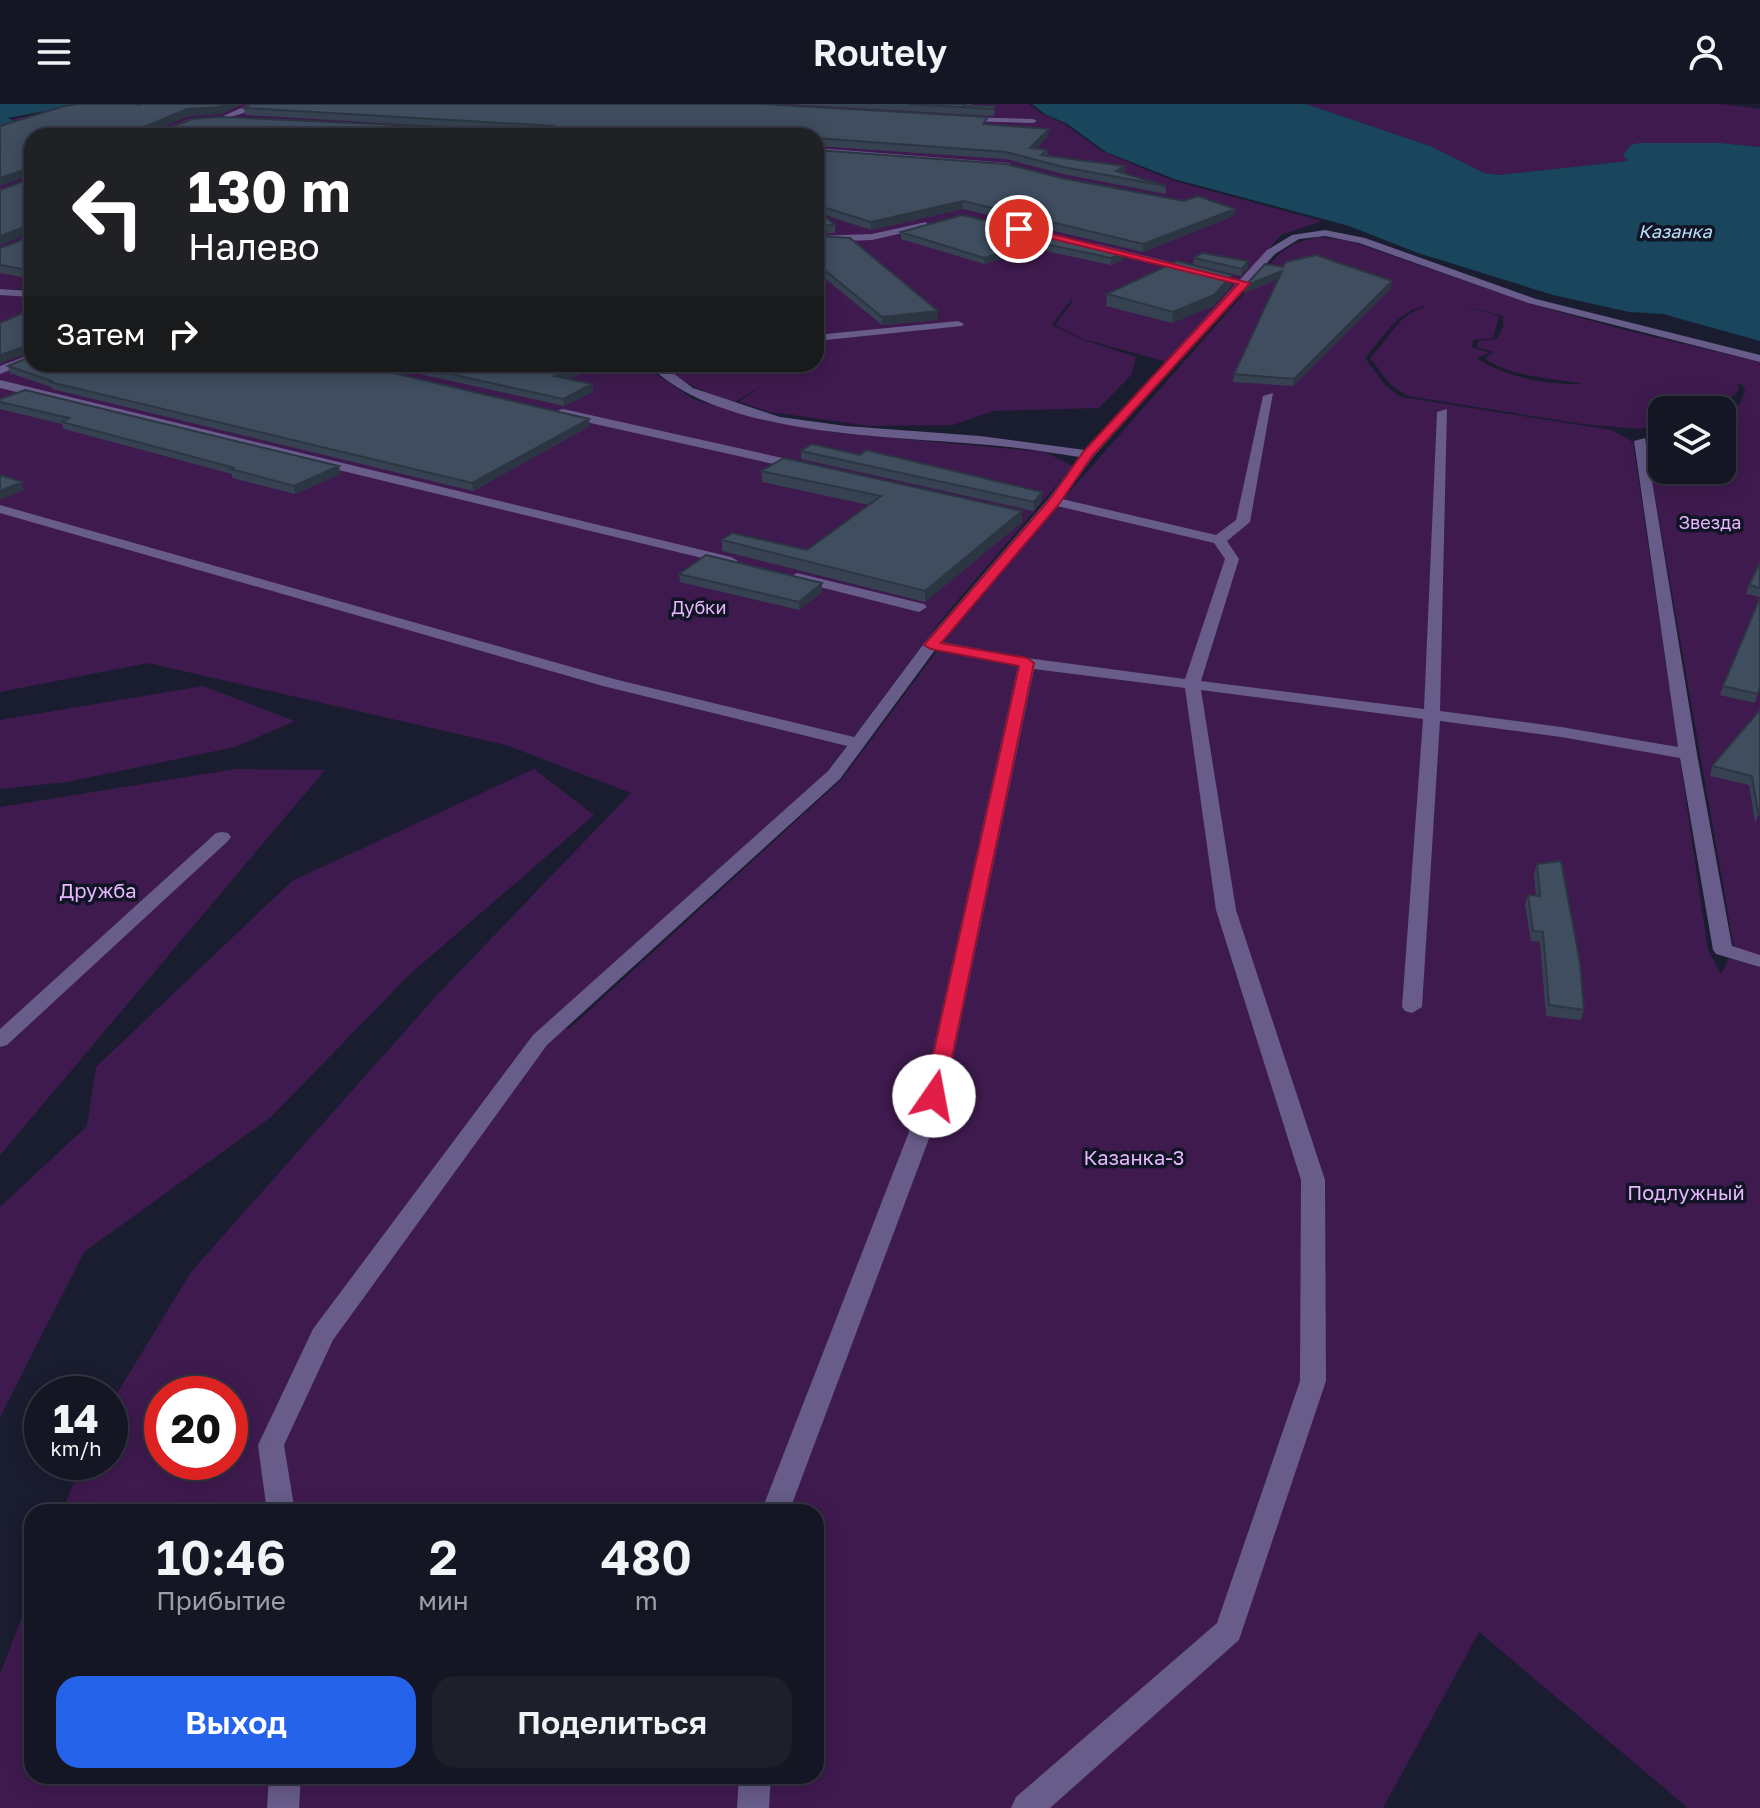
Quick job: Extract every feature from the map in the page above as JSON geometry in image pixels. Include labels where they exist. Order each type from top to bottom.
[{"type":"lane","points":[[222,119],[257,104]]},
{"type":"lane","points":[[944,118],[1033,121]]},
{"type":"lane","points":[[172,128],[192,121],[253,121]]},
{"type":"lane","points":[[824,151],[906,155],[1016,167]]},
{"type":"lane","points":[[824,239],[853,240],[897,234],[936,223]]},
{"type":"lane","points":[[280,1504],[271,1445],[322,1336],[540,1040],[834,775],[1030,517],[1054,501],[1088,454],[1237,281],[1271,252],[1296,237],[1325,233],[1361,240],[1532,301],[1760,359]]},
{"type":"lane","points":[[1081,244],[1200,272]]},
{"type":"lane","points":[[0,292],[24,294]]},
{"type":"lane","points":[[824,337],[958,324]]},
{"type":"lane","points":[[0,370],[24,360]]},
{"type":"lane","points":[[664,372],[689,391],[778,420],[846,430],[980,440],[1088,454]]},
{"type":"lane","points":[[0,384],[751,566]]},
{"type":"lane","points":[[1219,540],[1243,522],[1269,396]]},
{"type":"lane","points":[[545,409],[822,471]]},
{"type":"lane","points":[[1412,1007],[1432,713],[1443,412]]},
{"type":"lane","points":[[1640,441],[1688,754],[1723,950],[1760,961]]},
{"type":"lane","points":[[1027,1808],[1229,1631],[1313,1381],[1313,1180],[1226,910],[1192,683],[1232,559],[1219,540],[1054,501]]},
{"type":"lane","points":[[0,509],[609,683],[858,743]]},
{"type":"lane","points":[[781,573],[919,607]]},
{"type":"lane","points":[[931,645],[1027,663],[1432,713],[1688,754]]},
{"type":"lane","points":[[778,1504],[934,1096],[1027,663]]},
{"type":"lane","points":[[0,1040],[222,837]]},
{"type":"lane","points":[[283,1808],[284,1784]]},
{"type":"lane","points":[[753,1808],[754,1784]]},
{"type":"green space","points":[[88,104],[1029,104],[1063,123],[1102,151],[1171,180],[1322,221],[1281,235],[1167,362],[1083,339],[1055,325],[1071,300],[1052,325],[1081,339],[1136,357],[1132,374],[1099,408],[993,411],[953,425],[869,426],[770,412],[739,402],[760,387],[733,403],[686,382],[672,372],[824,372],[824,128],[24,128],[24,290],[0,289],[0,128],[25,123],[12,119]]},
{"type":"green space","points":[[1306,104],[1721,104],[1760,109],[1760,147],[1720,143],[1640,143],[1629,161],[1499,175],[1484,173],[1430,146]]},
{"type":"green space","name":"Казанка-3","points":[[1318,237],[1350,241],[1534,305],[1760,362],[1760,955],[1734,948],[1653,484],[1736,484],[1736,405],[1740,404],[1745,390],[1742,384],[1734,384],[1738,385],[1739,390],[1733,396],[1648,396],[1648,427],[1639,429],[1582,424],[1408,396],[1391,385],[1370,358],[1401,321],[1427,306],[1408,312],[1400,318],[1365,358],[1385,385],[1401,397],[1612,430],[1633,442],[1708,950],[1721,974],[1729,958],[1760,967],[1760,1808],[1688,1808],[1479,1632],[1383,1808],[0,1808],[0,1674],[24,1612],[24,1784],[824,1784],[824,1504],[65,1504],[75,1480],[128,1480],[128,1376],[191,1272],[438,994],[631,793],[506,745],[148,663],[0,692],[0,294],[24,296],[24,372],[653,372],[693,399],[767,421],[837,433],[1045,452],[1073,466],[946,614],[826,773],[549,1022],[569,1029],[842,779],[980,593],[1280,253],[1296,243]],"holes":[[[1454,303],[1503,316],[1503,327],[1497,339],[1478,341],[1477,347],[1493,352],[1485,359],[1508,370],[1582,384],[1528,379],[1501,371],[1476,358],[1490,353],[1472,347],[1473,340],[1493,338],[1499,316]]]},
{"type":"green space","points":[[203,686],[295,721],[235,747],[67,782],[0,789],[0,720]]},
{"type":"green space","name":"Дружба","points":[[236,769],[325,770],[0,1155],[0,807]]},
{"type":"green space","points":[[534,769],[594,815],[409,975],[271,1117],[84,1252],[0,1417],[0,1207],[87,1126],[96,1067],[292,881]]},
{"type":"water","points":[[0,104],[83,104],[8,118],[21,124],[0,127]]},
{"type":"water","name":"Казанка","points":[[1032,104],[1306,104],[1430,146],[1484,173],[1499,175],[1628,161],[1623,155],[1631,145],[1640,143],[1720,143],[1760,147],[1760,341],[1663,314],[1629,312],[1553,295],[1418,253],[1349,226],[1174,179],[1106,152],[1066,123],[1046,115]]},
{"type":"building","points":[[226,104],[187,109],[142,128],[24,128],[24,170],[0,178],[0,126],[64,106]]},
{"type":"building","points":[[251,104],[760,104],[988,117],[983,124],[1049,129],[1030,148],[1048,150],[1041,155],[1125,166],[1116,171],[1166,186],[1063,167],[1006,152],[824,139],[824,128],[555,128],[244,108]]},
{"type":"building","points":[[908,104],[965,104],[995,106],[994,109]]},
{"type":"building","points":[[221,117],[464,128],[168,128],[192,119]]},
{"type":"building","points":[[824,151],[1006,164],[1061,178],[1184,201],[1198,196],[1235,209],[1143,244],[963,201],[871,222],[824,207]]},
{"type":"building","points":[[24,181],[24,227],[0,236],[0,190]]},
{"type":"building","points":[[962,215],[1124,253],[1111,258],[1036,242],[984,258],[901,232]]},
{"type":"building","points":[[824,216],[835,225],[824,226]]},
{"type":"building","points":[[824,236],[850,238],[938,311],[882,317],[824,270]]},
{"type":"building","points":[[24,239],[24,270],[0,265],[0,248]]},
{"type":"building","points":[[1202,253],[1248,261],[1242,269],[1194,258]]},
{"type":"building","points":[[1316,255],[1392,281],[1294,379],[1234,374],[1282,271],[1245,286],[1265,264],[1283,267],[1286,262]]},
{"type":"building","points":[[1177,261],[1232,275],[1214,295],[1173,312],[1107,294]]},
{"type":"building","points":[[24,312],[24,347],[0,355],[0,323]]},
{"type":"building","points":[[24,359],[24,371],[8,366]]},
{"type":"building","points":[[26,372],[389,372],[589,419],[472,483]]},
{"type":"building","points":[[442,372],[565,372],[554,376],[592,384],[563,399]]},
{"type":"building","points":[[25,390],[339,466],[294,486],[62,422],[69,418],[0,402],[0,399]]},
{"type":"building","points":[[812,444],[860,455],[866,450],[1042,492],[1034,502],[801,451]]},
{"type":"building","points":[[784,458],[1022,511],[925,591],[722,540],[732,533],[807,550],[881,496],[761,471]]},
{"type":"building","points":[[0,475],[22,482],[0,491]]},
{"type":"building","points":[[706,555],[822,583],[799,602],[679,574]]},
{"type":"building","points":[[1760,563],[1760,588],[1749,585]]},
{"type":"building","points":[[1760,598],[1760,686],[1758,694],[1723,686]]},
{"type":"building","points":[[1760,710],[1758,812],[1752,776],[1712,766]]},
{"type":"building","points":[[1561,861],[1580,963],[1584,1010],[1549,1005],[1543,932],[1533,931],[1528,895],[1540,896],[1537,864]]},
{"type":"route","points":[[934,1096],[1027,663],[931,645],[1054,501],[1088,454],[1245,283],[1019,229]]},
{"type":"park label","name":"Звезда","points":[[1710,522]]},
{"type":"park label","name":"Дубки","points":[[699,607]]},
{"type":"park label","name":"Подлужный","points":[[1686,1192]]}]
